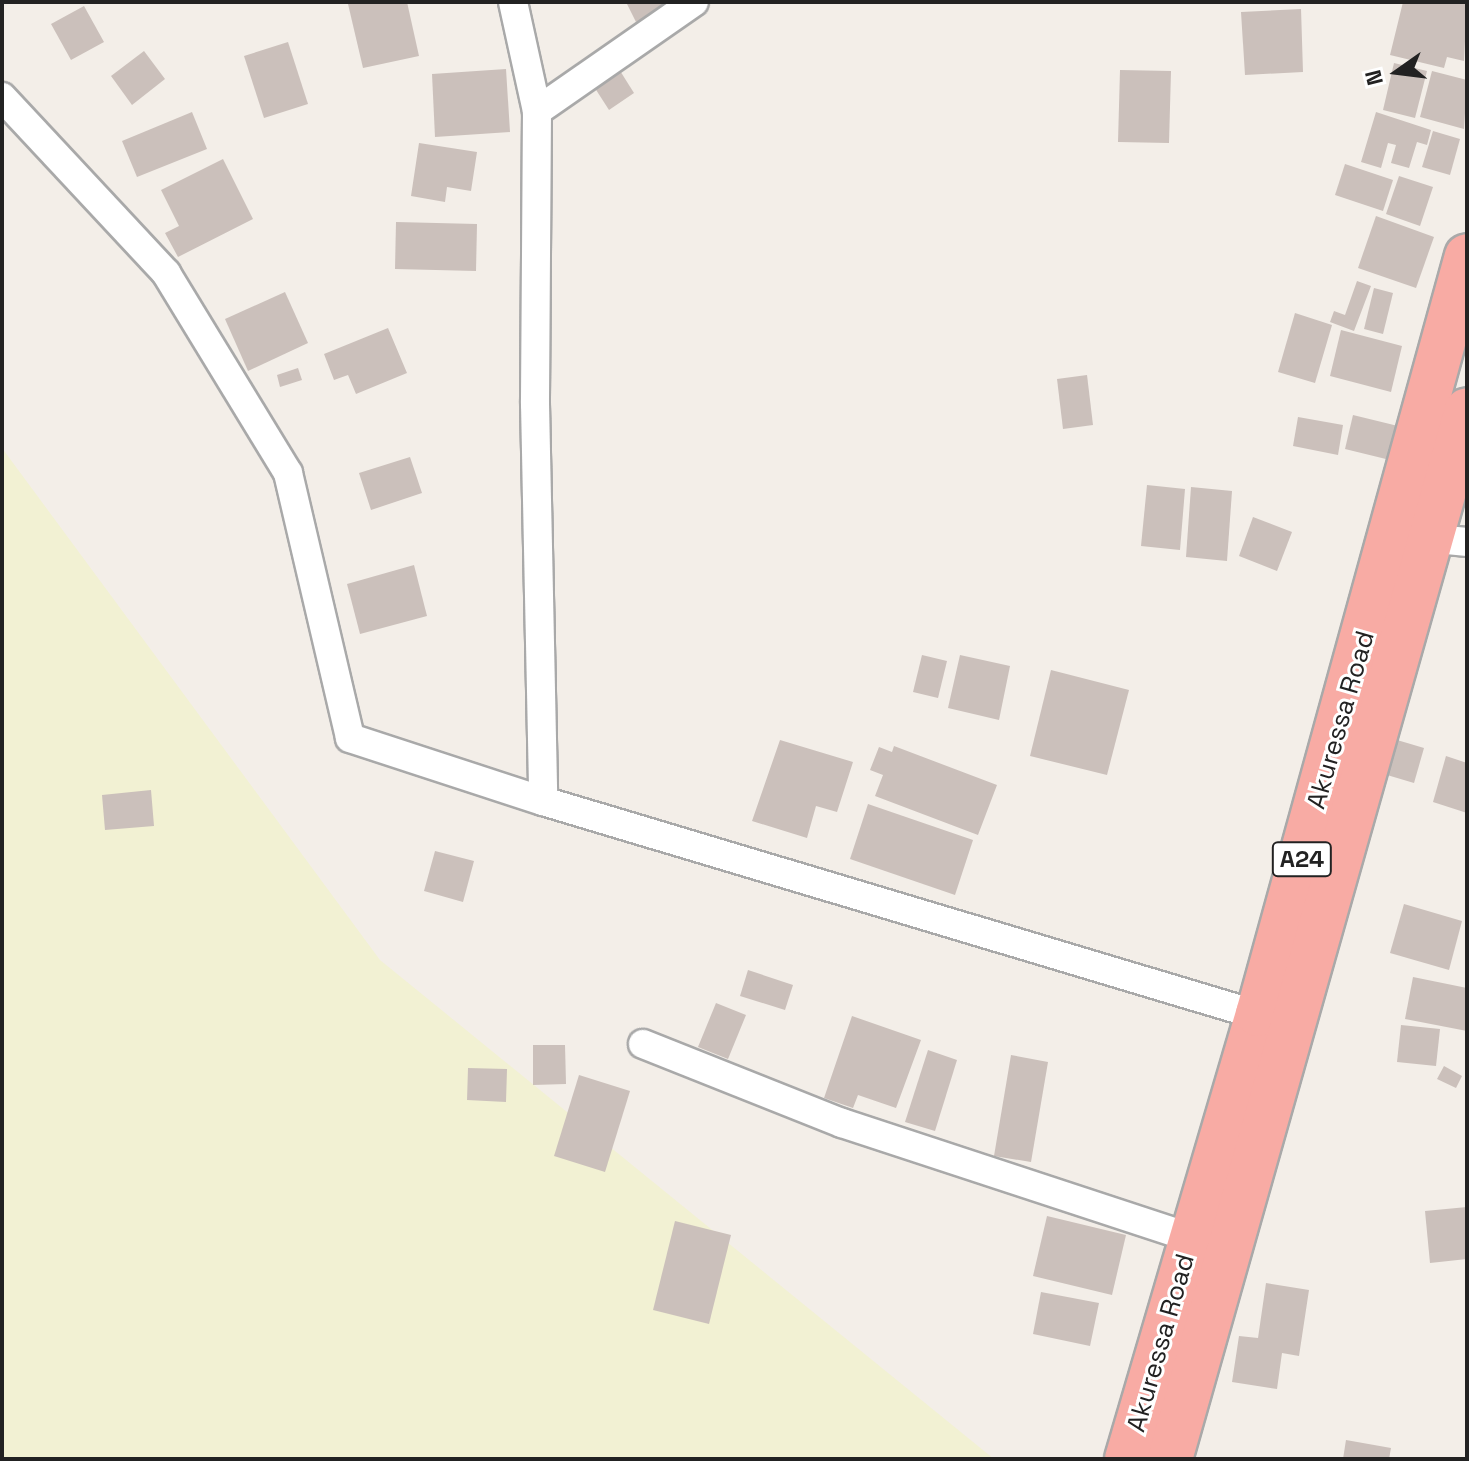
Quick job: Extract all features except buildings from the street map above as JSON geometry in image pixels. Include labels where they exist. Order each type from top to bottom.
[{"type":"highway","name":"Akuressa Road","points":[[1432,538],[1467,256]]},
{"type":"highway","name":"Akuressa Road","points":[[1127,1459],[1192,1238],[1276,1020],[1432,538],[1467,410]]},
{"type":"highway","name":"Akuressa Road","points":[[1170,1459],[1276,1020]]},
{"type":"street","points":[[513,2],[537,111],[535,404],[543,801]]},
{"type":"street","points":[[537,111],[694,2]]},
{"type":"street","points":[[2,97],[166,273],[288,473],[350,738],[543,801],[1276,1020]]},
{"type":"street","points":[[643,1044],[842,1123],[1192,1238]]},
{"type":"green space","points":[[2,448],[380,960],[994,1459],[2,1459]]}]
